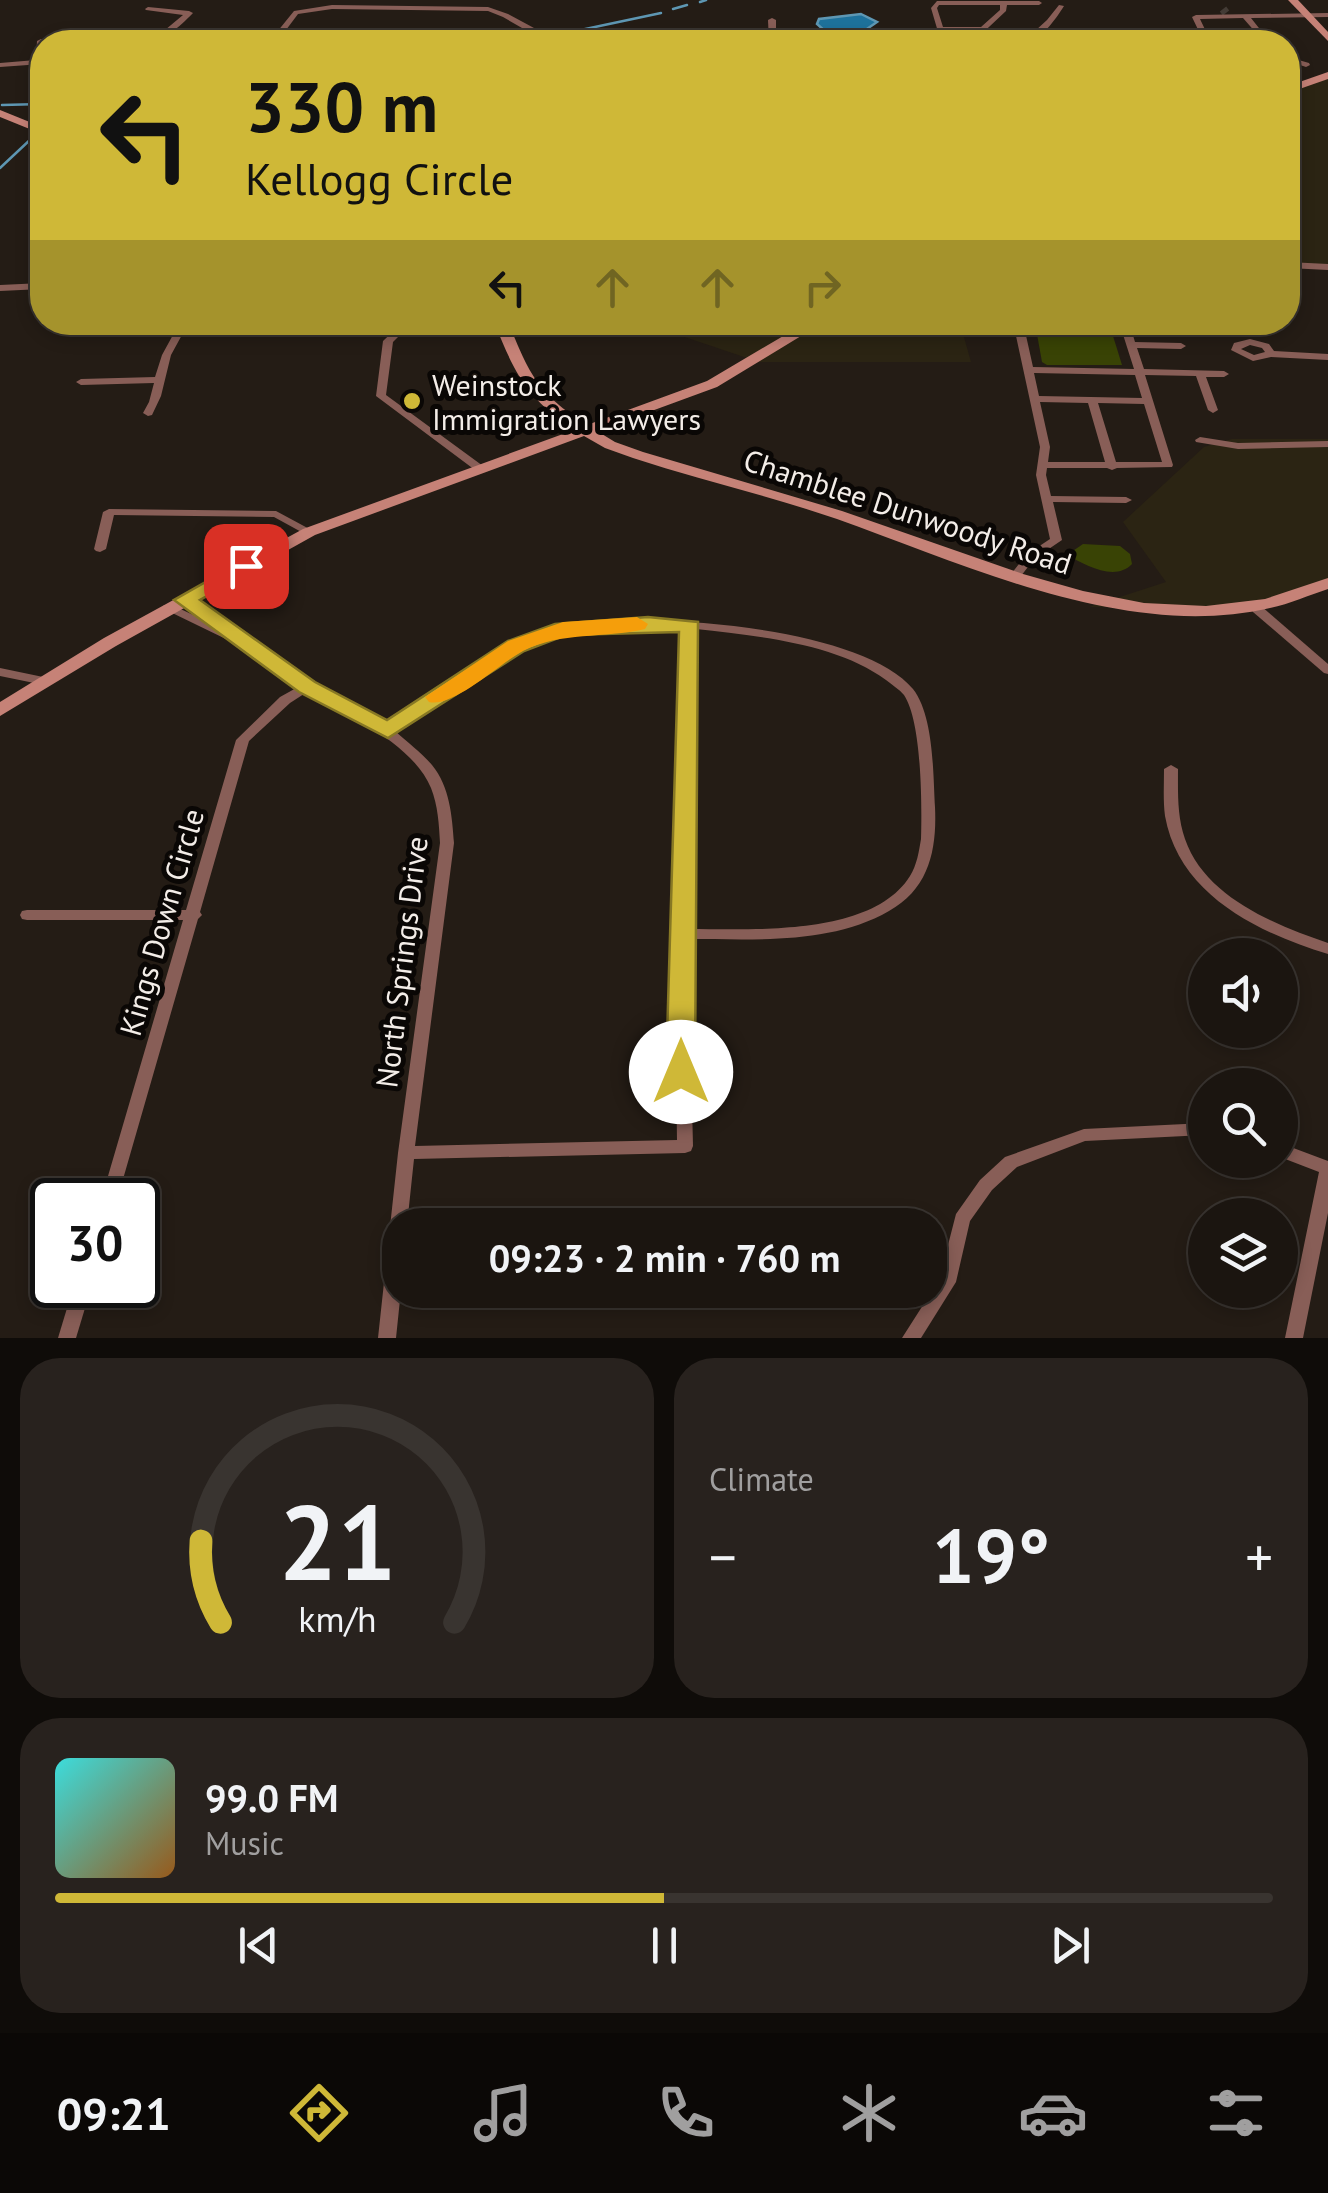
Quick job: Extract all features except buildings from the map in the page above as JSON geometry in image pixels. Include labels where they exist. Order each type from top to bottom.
[{"type":"street","points":[[1292,0],[1328,38]]},
{"type":"street","points":[[1003,2],[1004,10],[984,28],[940,29],[937,4],[1003,2],[1039,3]]},
{"type":"street","points":[[1317,3],[1328,15]]},
{"type":"street","points":[[1040,30],[1061,6]]},
{"type":"street","points":[[283,30],[296,12],[332,7],[488,9],[507,15],[523,30]]},
{"type":"street","points":[[148,9],[189,13],[170,30]]},
{"type":"street","points":[[1201,30],[1196,18],[1328,15]]},
{"type":"street","points":[[1246,16],[1257,30]]},
{"type":"street","points":[[772,20],[773,30]]},
{"type":"street","points":[[0,65],[30,63]]},
{"type":"street","points":[[1300,63],[1306,65]]},
{"type":"street","points":[[1300,86],[1328,76]]},
{"type":"street","points":[[0,114],[30,125]]},
{"type":"street","points":[[1300,266],[1328,267]]},
{"type":"street","points":[[0,288],[30,287]]},
{"type":"street","points":[[148,413],[159,398],[159,380],[168,349],[177,335]]},
{"type":"street","points":[[394,335],[388,340],[382,396],[479,468]]},
{"type":"street","name":"Chamblee Dunwoody Road","points":[[506,335],[521,372],[561,413],[585,431],[622,449],[1017,574],[1144,609],[1206,613],[1257,609],[1328,583]]},
{"type":"street","points":[[0,710],[176,604],[309,532],[712,384],[798,335]]},
{"type":"street","points":[[1017,574],[1030,557],[1056,540],[1041,475],[1045,447],[1020,335]]},
{"type":"street","points":[[1044,464],[1168,465],[1129,335]]},
{"type":"street","points":[[1132,344],[1181,346]]},
{"type":"street","points":[[1271,354],[1328,358]]},
{"type":"street","points":[[1027,370],[1224,374]]},
{"type":"street","points":[[1200,374],[1214,410]]},
{"type":"street","points":[[80,382],[159,380]]},
{"type":"street","points":[[1034,399],[1150,401]]},
{"type":"street","points":[[1092,400],[1112,467]]},
{"type":"street","points":[[538,449],[561,413],[602,418],[630,415]]},
{"type":"street","points":[[538,449],[578,444],[622,449],[618,433],[630,415]]},
{"type":"street","points":[[1200,440],[1238,446],[1328,444]]},
{"type":"street","points":[[1047,500],[1120,500]]},
{"type":"street","points":[[100,549],[109,512],[276,514],[309,532]]},
{"type":"street","name":"North Springs Drive","points":[[176,604],[307,687],[388,730],[427,768],[445,812],[447,843],[406,1153],[388,1338]]},
{"type":"street","points":[[1257,609],[1328,670]]},
{"type":"street","points":[[388,730],[516,646],[563,629],[648,624],[781,636],[863,664],[909,692],[918,715],[930,844],[923,871],[904,894],[859,920],[785,932],[681,934]]},
{"type":"street","points":[[406,1153],[684,1146],[681,934],[690,626]]},
{"type":"street","points":[[0,672],[44,682]]},
{"type":"street","name":"Kings Down Circle","points":[[116,1178],[195,916],[243,740],[285,700],[307,687]]},
{"type":"street","points":[[1171,769],[1172,818],[1184,852],[1203,879],[1268,926],[1328,949]]},
{"type":"street","points":[[27,915],[195,916]]},
{"type":"street","points":[[911,1338],[947,1282],[962,1219],[986,1185],[1011,1162],[1084,1134],[1188,1126]]},
{"type":"street","points":[[1294,1338],[1328,1169],[1298,1157]]},
{"type":"street","points":[[67,1338],[76,1308]]},
{"type":"shaded area","points":[[1328,77],[1328,264],[1300,265],[1300,88]]},
{"type":"shaded area","points":[[679,335],[963,335],[971,362],[759,362]]},
{"type":"shaded area","points":[[1232,439],[1328,439],[1328,586],[1230,606],[1089,607],[1166,582],[1123,522],[1204,447]]},
{"type":"green space","points":[[1037,335],[1113,335],[1122,365],[1047,365],[1042,362]]},
{"type":"green space","points":[[1083,544],[1120,546],[1130,554],[1132,564],[1109,572],[1067,555]]},
{"type":"water","points":[[861,14],[877,22],[865,30],[824,30],[817,24],[819,19]]},
{"type":"waterway","points":[[700,2],[706,0]]},
{"type":"waterway","points":[[673,9],[687,5]]},
{"type":"waterway","points":[[581,30],[661,13]]},
{"type":"waterway","points":[[2,105],[30,104]]},
{"type":"waterway","points":[[0,168],[30,140]]},
{"type":"tunnel","points":[[1223,9],[1226,13]]},
{"type":"slow traffic","points":[[437,697],[516,646],[563,629],[637,624]]},
{"type":"place","name":"Weinstock Immigration Lawyers","points":[[412,401]]},
{"type":"route","points":[[246,566],[184,600],[224,623],[236,639],[307,687],[388,730],[516,646],[563,629],[601,625],[690,626],[681,1072]]}]
